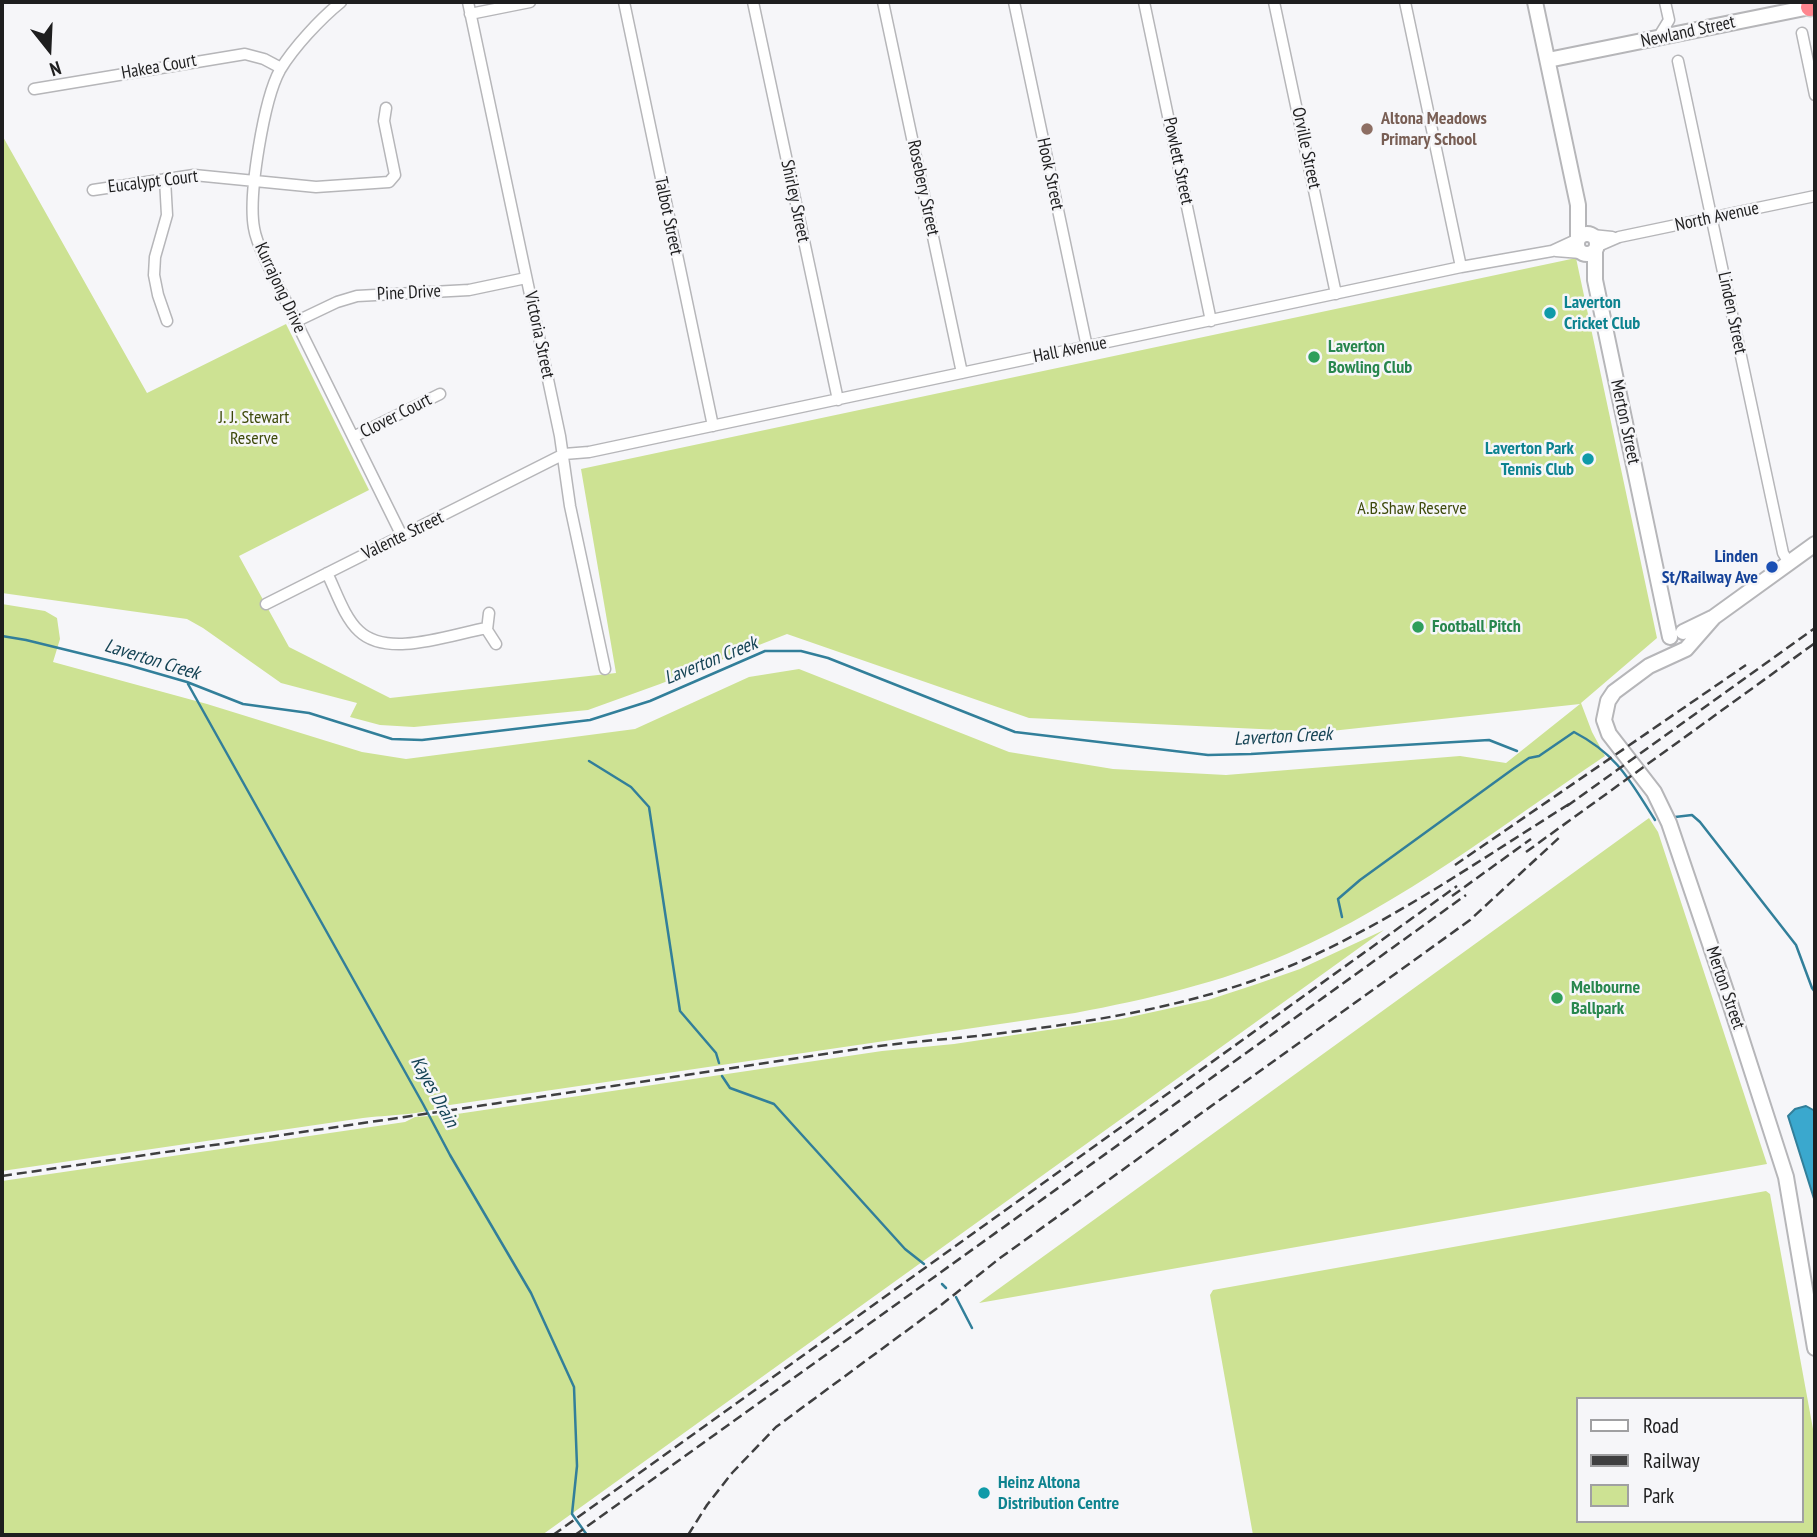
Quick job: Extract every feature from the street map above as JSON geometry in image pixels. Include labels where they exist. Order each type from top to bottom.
[{"type":"street","name":"Kurrajong Drive","points":[[341,2],[313,29],[281,68],[266,103],[252,211],[257,242],[402,536]]},
{"type":"street","name":"Victoria Street","points":[[468,2],[564,458],[570,506],[605,669]]},
{"type":"street","points":[[470,14],[530,2]]},
{"type":"street","name":"Shirley Street","points":[[753,2],[838,400]]},
{"type":"street","name":"Rosebery Street","points":[[883,2],[962,373]]},
{"type":"street","name":"Hook Street","points":[[1014,2],[1087,347]]},
{"type":"street","name":"Powlett Street","points":[[1144,2],[1211,321]]},
{"type":"street","name":"Orville Street","points":[[1275,2],[1336,294]]},
{"type":"street","points":[[1405,2],[1461,267]]},
{"type":"street","name":"Merton Street","points":[[1535,2],[1664,605],[1678,640],[1614,692],[1608,701],[1604,720],[1609,734],[1654,792],[1669,823],[1732,1010],[1786,1177],[1815,1348]]},
{"type":"street","points":[[1665,2],[1675,23]]},
{"type":"street","name":"Talbot Street","points":[[623,3],[713,426]]},
{"type":"street","name":"Newland Street","points":[[1566,56],[1661,33],[1675,23],[1805,4]]},
{"type":"street","name":"Newland Street","points":[[1548,60],[1805,4]]},
{"type":"street","points":[[1802,33],[1815,95]]},
{"type":"street","name":"Hakea Court","points":[[34,89],[245,54],[264,58],[281,68]]},
{"type":"street","name":"Linden Street","points":[[1678,61],[1783,553],[1789,563]]},
{"type":"street","name":"Eucalypt Court","points":[[93,190],[165,178],[203,175],[316,187],[389,182],[395,175],[384,121],[386,108]]},
{"type":"street","points":[[165,178],[167,215],[155,257],[154,275],[166,321]]},
{"type":"street","name":"North Avenue","points":[[1587,244],[1815,196]]},
{"type":"street","name":"Hall Avenue","points":[[564,458],[1461,267],[1587,244]]},
{"type":"street","name":"Pine Drive","points":[[295,322],[337,302],[357,296],[469,290],[526,278]]},
{"type":"street","name":"Clover Court","points":[[353,438],[440,394]]},
{"type":"street","name":"Valente Street","points":[[266,604],[541,467],[555,457],[564,458]]},
{"type":"street","points":[[1678,640],[1815,544]]},
{"type":"street","points":[[327,573],[359,632],[373,640],[402,644],[486,628]]},
{"type":"street","points":[[489,612],[486,628],[496,644]]},
{"type":"green space","points":[[2,135],[147,393],[286,324],[369,490],[239,556],[289,647],[390,698],[616,673],[581,469],[1576,258],[1657,638],[1581,703],[1605,756],[1451,862],[1372,911],[1289,953],[1237,973],[1157,996],[1075,1013],[443,1106],[416,1113],[363,1118],[2,1171],[2,604],[45,611],[57,618],[60,639],[53,662],[207,704],[362,752],[406,759],[635,729],[749,677],[799,669],[1009,752],[1113,769],[1226,775],[1460,756],[1506,763],[1580,704],[1322,732],[1029,718],[787,634],[588,710],[414,727],[380,725],[350,717],[357,703],[281,683],[187,619],[2,593]]},
{"type":"green space","name":"Melbourne Ballpark","points":[[1649,818],[1658,832],[1767,1164],[979,1303]]},
{"type":"green space","points":[[1384,930],[542,1535],[2,1535],[2,1181],[405,1122],[415,1117],[457,1114],[882,1051],[954,1044],[1121,1019],[1208,1000],[1254,985],[1300,969]]},
{"type":"green space","points":[[1766,1191],[1770,1194],[1815,1440],[1815,1535],[1253,1535],[1210,1295],[1213,1290]]},
{"type":"water","points":[[1806,1106],[1815,1111],[1815,1202],[1788,1116],[1795,1109]]},
{"type":"waterway","name":"Laverton Creek","points":[[2,636],[128,665],[187,682],[243,704],[309,713],[392,739],[422,740],[590,720],[650,701],[765,651],[801,651],[828,658],[1015,732],[1208,755],[1489,740],[1517,751]]},
{"type":"waterway","name":"Kayes Drain","points":[[188,684],[450,1155],[531,1293],[574,1387],[577,1466],[572,1514],[587,1535]]},
{"type":"waterway","points":[[1342,917],[1338,899],[1360,880],[1513,769],[1529,758],[1539,756],[1574,732],[1602,750],[1622,770],[1655,820]]},
{"type":"waterway","points":[[589,761],[631,787],[649,807],[680,1011],[716,1053],[719,1063]]},
{"type":"waterway","name":"Laverton Creek","points":[[1675,817],[1692,815],[1700,822],[1796,945],[1815,992]]},
{"type":"waterway","points":[[722,1076],[730,1088],[774,1104],[905,1249],[924,1264]]},
{"type":"waterway","points":[[942,1284],[946,1288]]},
{"type":"waterway","points":[[956,1297],[972,1328]]},
{"type":"railway","points":[[1567,806],[1815,628]]},
{"type":"railway","points":[[1526,852],[1815,643]]},
{"type":"railway","points":[[1455,865],[1746,665]]},
{"type":"railway","points":[[2,1176],[864,1048],[1060,1025],[1157,1008],[1252,981],[1337,944],[1418,900],[1574,801]]},
{"type":"railway","points":[[688,1535],[732,1473],[776,1427],[936,1309],[1000,1258],[1470,920],[1561,836]]},
{"type":"railway","points":[[1452,896],[1531,839]]},
{"type":"railway","points":[[553,1535],[1457,886]]},
{"type":"railway","points":[[575,1535],[1466,895]]},
{"type":"place","name":"Altona Meadows Primary School","points":[[1367,129]]},
{"type":"place","name":"Laverton Cricket Club","points":[[1550,313]]},
{"type":"place","name":"Laverton Bowling Club","points":[[1314,357]]},
{"type":"place","name":"Laverton Park Tennis Club","points":[[1588,459]]},
{"type":"place","name":"Linden St/Railway Ave","points":[[1772,567]]},
{"type":"place","name":"Football Pitch","points":[[1418,627]]},
{"type":"place","name":"Melbourne Ballpark","points":[[1557,998]]},
{"type":"place","name":"Heinz Altona Distribution Centre","points":[[984,1493]]},
{"type":"park label","name":"J. J. Stewart Reserve","points":[[254,428]]},
{"type":"park label","name":"A.B.Shaw Reserve","points":[[1412,509]]}]
